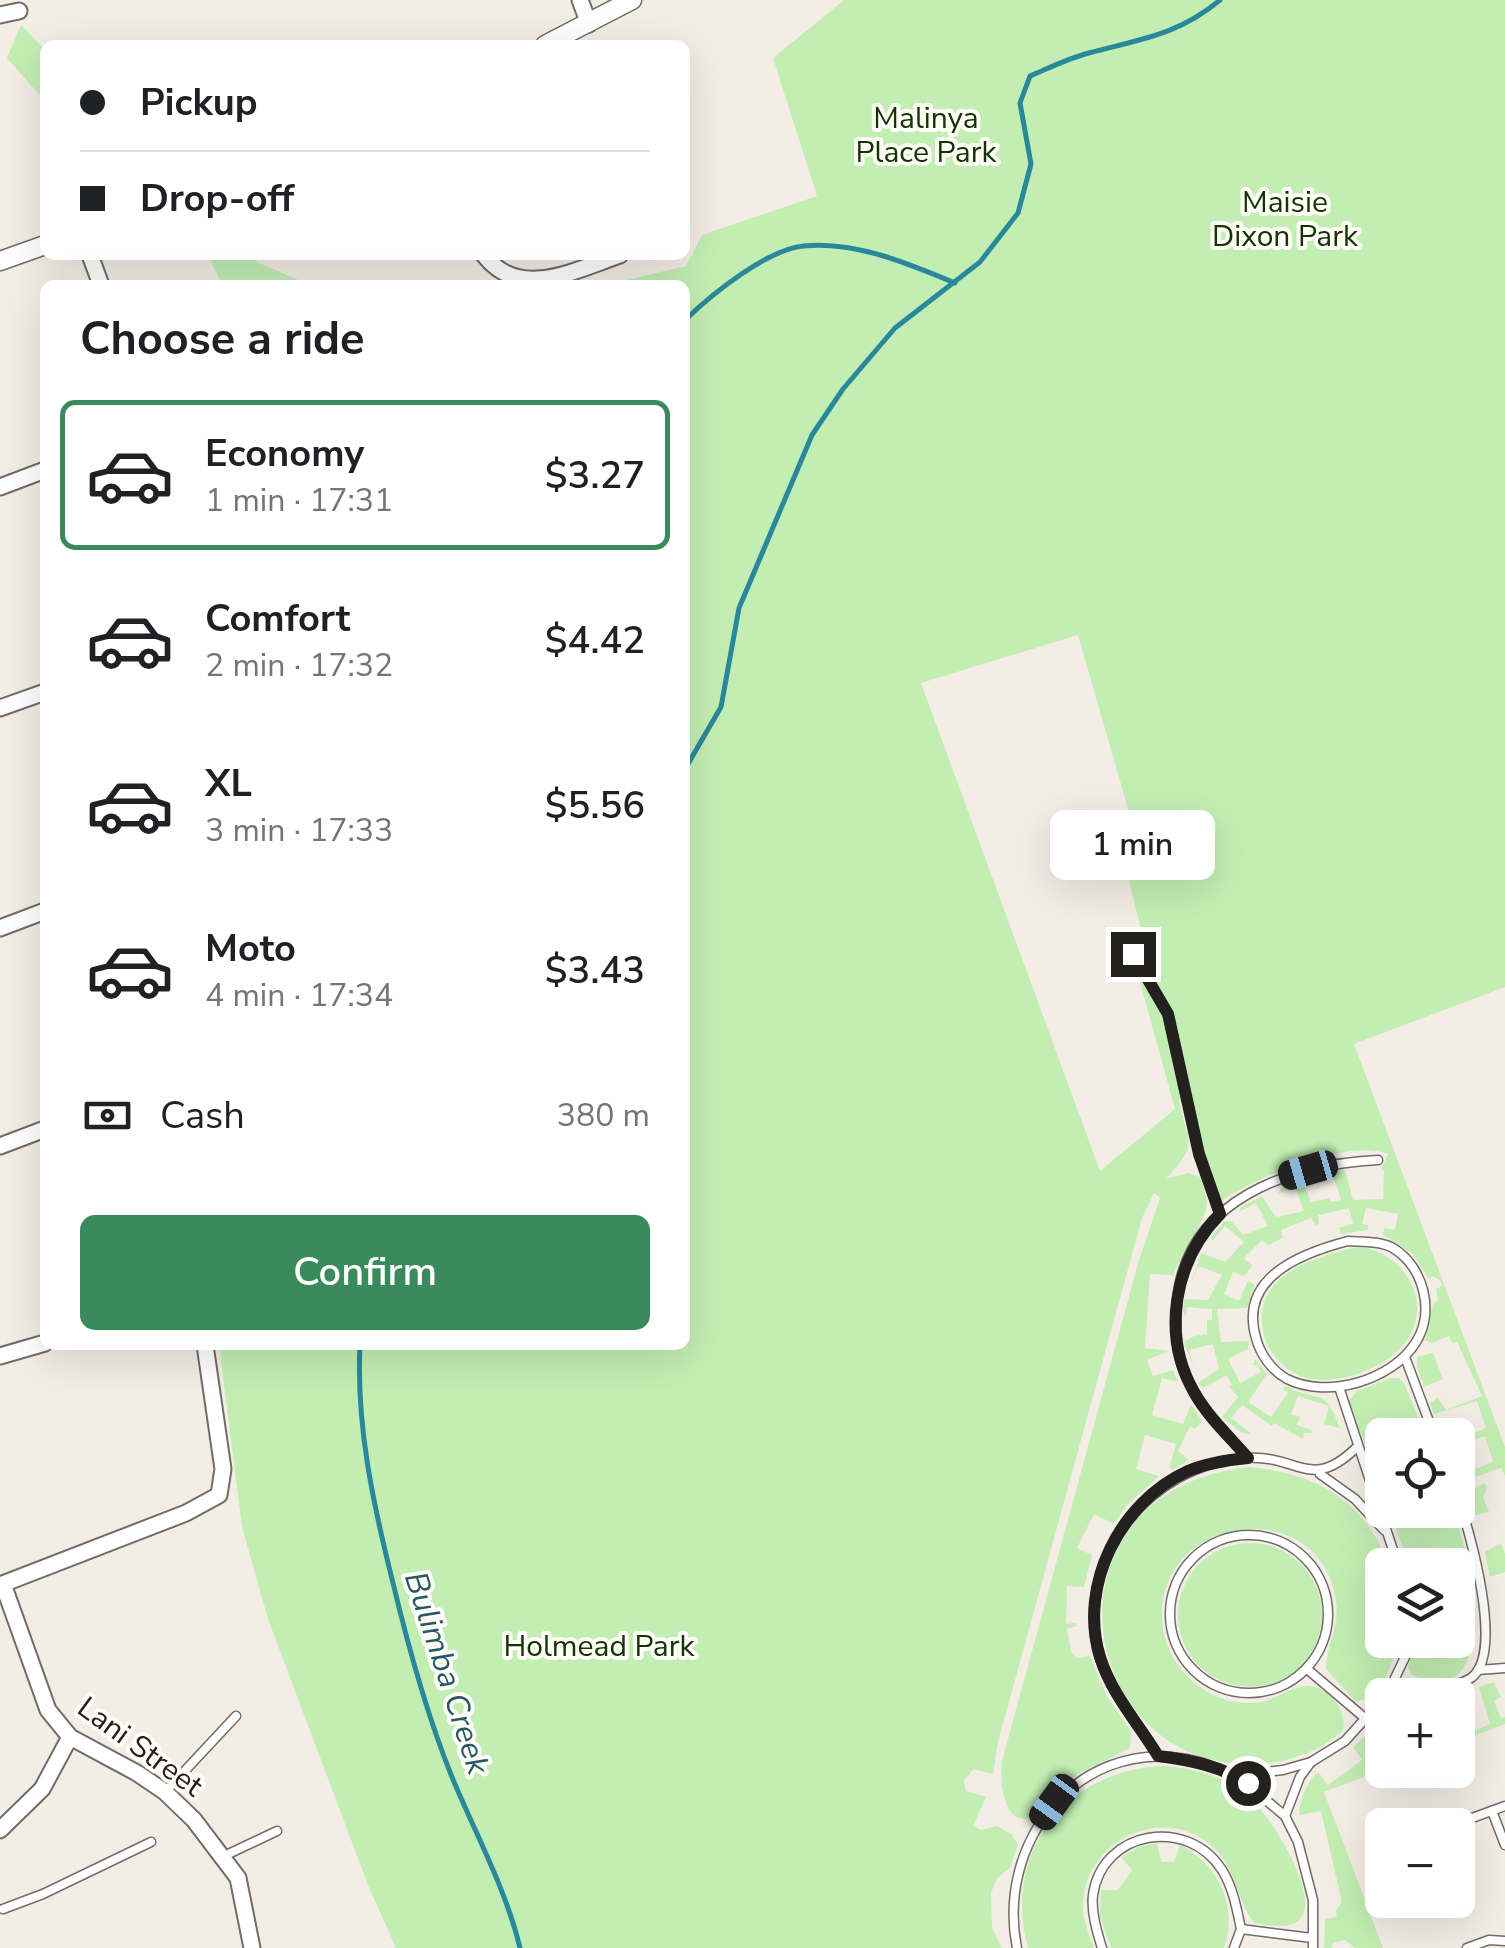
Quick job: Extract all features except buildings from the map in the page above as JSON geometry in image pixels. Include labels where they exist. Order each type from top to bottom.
[{"type":"street","points":[[580,0],[589,24]]},
{"type":"street","points":[[555,40],[632,0]]},
{"type":"street","points":[[0,15],[20,11]]},
{"type":"street","points":[[0,262],[40,247]]},
{"type":"street","points":[[488,260],[495,269],[515,279],[528,280]]},
{"type":"street","points":[[543,280],[605,260]]},
{"type":"street","points":[[0,487],[40,472]]},
{"type":"street","points":[[0,708],[40,694]]},
{"type":"street","points":[[0,928],[40,913]]},
{"type":"street","points":[[0,1146],[40,1131]]},
{"type":"street","points":[[0,1356],[40,1344]]},
{"type":"street","points":[[1,1585],[186,1513],[219,1495],[223,1470],[205,1350]]},
{"type":"street","name":"Lani Street","points":[[1,1585],[48,1710],[70,1737],[137,1773],[194,1820],[238,1878],[249,1947]]},
{"type":"street","points":[[0,1830],[42,1790],[70,1737]]},
{"type":"lane","points":[[1133,954],[1168,1014],[1199,1154],[1220,1214]]},
{"type":"lane","points":[[1248,1458],[1195,1394],[1184,1369],[1175,1336],[1178,1284],[1192,1254],[1233,1202],[1277,1178],[1343,1162],[1378,1160]]},
{"type":"lane","points":[[1348,1241],[1374,1242],[1392,1248],[1408,1261],[1421,1281],[1426,1302],[1424,1321],[1418,1340],[1405,1357],[1339,1387],[1300,1386],[1279,1375],[1257,1343],[1252,1326],[1254,1307],[1261,1290],[1291,1260],[1348,1241]]},
{"type":"lane","points":[[1405,1357],[1428,1418]]},
{"type":"lane","points":[[1339,1387],[1393,1548]]},
{"type":"lane","points":[[1158,1756],[1120,1701],[1099,1653],[1094,1625],[1102,1568],[1119,1532],[1155,1492],[1186,1472],[1213,1462],[1280,1460],[1324,1471],[1338,1465],[1357,1447]]},
{"type":"lane","points":[[1311,1470],[1355,1499],[1388,1534]]},
{"type":"lane","points":[[1468,1528],[1485,1597],[1486,1634],[1478,1670],[1471,1678]]},
{"type":"lane","points":[[1257,1535],[1281,1541],[1303,1554],[1319,1574],[1328,1598],[1322,1648],[1307,1669],[1286,1685],[1260,1693],[1233,1692],[1197,1673],[1174,1641],[1170,1614],[1174,1588],[1188,1564],[1208,1546],[1232,1537],[1257,1535]]},
{"type":"lane","points":[[1478,1670],[1505,1668]]},
{"type":"lane","points":[[1307,1669],[1365,1719]]},
{"type":"lane","points":[[164,1792],[236,1716]]},
{"type":"lane","points":[[1234,1775],[1282,1770],[1311,1762],[1345,1741],[1365,1721]]},
{"type":"lane","points":[[1018,1948],[1013,1903],[1017,1872],[1034,1830],[1054,1802],[1088,1777],[1120,1762],[1158,1756],[1188,1760],[1234,1775],[1285,1816],[1298,1842],[1314,1900],[1312,1943],[1241,1930]]},
{"type":"lane","points":[[1285,1816],[1300,1777],[1311,1762]]},
{"type":"lane","points":[[1475,1817],[1505,1806]]},
{"type":"lane","points":[[1492,1810],[1505,1845]]},
{"type":"lane","points":[[220,1858],[276,1831]]},
{"type":"lane","points":[[1102,1948],[1092,1899],[1096,1881],[1109,1860],[1128,1845],[1152,1834],[1172,1836],[1207,1852],[1223,1871],[1241,1930],[1234,1948]]},
{"type":"lane","points":[[3,1909],[151,1842]]},
{"type":"lane","points":[[1467,1948],[1490,1940],[1505,1941]]},
{"type":"green space","points":[[844,0],[1505,0],[1505,987],[1354,1044],[1505,1447],[1505,1476],[1501,1468],[1475,1477],[1475,1469],[1493,1462],[1485,1436],[1475,1439],[1475,1432],[1486,1428],[1477,1401],[1434,1414],[1430,1403],[1438,1398],[1446,1410],[1482,1396],[1457,1342],[1452,1343],[1449,1336],[1432,1343],[1425,1340],[1433,1304],[1438,1300],[1436,1289],[1442,1286],[1440,1280],[1432,1276],[1429,1279],[1412,1253],[1382,1234],[1385,1228],[1395,1230],[1398,1214],[1366,1208],[1362,1224],[1368,1225],[1368,1230],[1341,1234],[1339,1228],[1353,1224],[1349,1208],[1318,1215],[1319,1224],[1315,1225],[1311,1218],[1281,1230],[1283,1238],[1268,1245],[1262,1240],[1244,1258],[1252,1266],[1244,1276],[1233,1272],[1224,1294],[1239,1301],[1248,1281],[1255,1285],[1247,1308],[1217,1309],[1221,1342],[1249,1341],[1248,1349],[1228,1359],[1240,1383],[1261,1372],[1253,1365],[1255,1359],[1267,1374],[1248,1402],[1271,1417],[1288,1393],[1283,1389],[1285,1386],[1325,1401],[1330,1406],[1335,1415],[1340,1428],[1324,1424],[1329,1406],[1298,1396],[1291,1414],[1300,1417],[1297,1425],[1312,1430],[1304,1433],[1303,1439],[1274,1423],[1272,1426],[1242,1405],[1231,1418],[1252,1434],[1242,1433],[1222,1417],[1238,1397],[1229,1387],[1232,1385],[1227,1375],[1203,1388],[1198,1383],[1219,1369],[1213,1344],[1189,1350],[1194,1369],[1184,1342],[1207,1334],[1212,1309],[1187,1307],[1186,1317],[1184,1299],[1208,1300],[1222,1275],[1198,1266],[1191,1283],[1201,1253],[1225,1262],[1244,1242],[1225,1226],[1212,1241],[1224,1221],[1232,1222],[1243,1235],[1268,1226],[1256,1203],[1239,1212],[1262,1196],[1276,1217],[1304,1211],[1295,1187],[1278,1194],[1302,1180],[1311,1202],[1341,1200],[1332,1172],[1345,1170],[1353,1200],[1383,1199],[1381,1170],[1388,1154],[1371,1150],[1327,1156],[1279,1172],[1221,1201],[1190,1098],[1179,1100],[1189,1142],[1184,1157],[1166,1179],[1188,1173],[1200,1177],[1206,1208],[1173,1275],[1150,1274],[1145,1348],[1169,1351],[1147,1360],[1153,1376],[1173,1370],[1178,1382],[1162,1378],[1152,1415],[1183,1424],[1191,1404],[1202,1421],[1195,1429],[1190,1426],[1178,1451],[1189,1460],[1173,1470],[1169,1468],[1176,1444],[1145,1435],[1136,1469],[1159,1476],[1127,1505],[1114,1524],[1094,1514],[1077,1548],[1092,1555],[1084,1587],[1067,1586],[1066,1624],[1077,1626],[1067,1629],[1071,1652],[1077,1658],[1090,1656],[1106,1695],[1131,1731],[1130,1748],[1074,1776],[1031,1818],[1014,1815],[1005,1800],[1002,1761],[1139,1260],[1160,1198],[1154,1193],[1142,1218],[998,1742],[993,1774],[974,1769],[964,1780],[966,1791],[986,1797],[973,1826],[981,1830],[997,1826],[1011,1834],[1018,1844],[1010,1868],[997,1878],[991,1893],[992,1928],[1002,1948],[396,1948],[368,1885],[268,1619],[242,1527],[220,1350],[690,1350],[690,280],[626,280],[686,266],[702,235],[817,196],[773,58]],"holes":[[[1078,635],[1137,840],[1120,847],[1153,975],[1139,978],[1175,1109],[1100,1171],[921,683]]]},
{"type":"green space","points":[[21,25],[40,45],[40,95],[7,58]]},
{"type":"green space","points":[[210,260],[256,260],[298,280],[220,280]]},
{"type":"green space","points":[[1360,1247],[1390,1259],[1411,1282],[1417,1312],[1414,1328],[1395,1353],[1369,1370],[1321,1380],[1294,1373],[1267,1344],[1262,1311],[1267,1295],[1278,1281],[1308,1262]]},
{"type":"green space","points":[[1433,1353],[1443,1379],[1424,1387],[1417,1357]]},
{"type":"green space","points":[[1399,1378],[1418,1418],[1365,1418],[1365,1445],[1349,1401],[1357,1391]]},
{"type":"green space","points":[[1249,1467],[1296,1476],[1317,1484],[1352,1507],[1379,1542],[1382,1548],[1365,1548],[1365,1658],[1392,1658],[1384,1678],[1365,1678],[1365,1698],[1355,1701],[1326,1669],[1337,1615],[1335,1595],[1322,1563],[1299,1541],[1271,1531],[1240,1530],[1210,1539],[1185,1557],[1168,1584],[1162,1619],[1171,1654],[1181,1669],[1208,1692],[1242,1703],[1261,1702],[1299,1687],[1318,1688],[1331,1696],[1344,1723],[1343,1730],[1325,1744],[1293,1758],[1260,1764],[1197,1755],[1149,1725],[1117,1680],[1103,1628],[1108,1574],[1133,1525],[1180,1487]]},
{"type":"green space","points":[[1485,1483],[1483,1497],[1489,1512],[1475,1515],[1475,1488]]},
{"type":"green space","points":[[1396,1528],[1459,1528],[1464,1548],[1403,1548]]},
{"type":"green space","points":[[1250,1543],[1278,1549],[1301,1564],[1316,1587],[1322,1615],[1316,1643],[1301,1666],[1278,1681],[1250,1687],[1222,1681],[1199,1666],[1184,1643],[1178,1615],[1184,1587],[1199,1564],[1222,1549]]},
{"type":"green space","points":[[1501,1543],[1505,1572],[1490,1577],[1485,1552]]},
{"type":"green space","points":[[1410,1658],[1467,1658],[1460,1672],[1447,1678],[1412,1675],[1408,1667]]},
{"type":"green space","points":[[1494,1682],[1501,1697],[1494,1701],[1501,1718],[1505,1717],[1505,1724],[1475,1735],[1475,1728],[1490,1724],[1479,1687]]},
{"type":"green space","points":[[1365,1736],[1365,1776],[1324,1792],[1365,1900],[1365,1918],[1372,1918],[1383,1948],[1355,1948],[1345,1940],[1324,1948],[1325,1919],[1337,1917],[1336,1910],[1342,1902],[1321,1811],[1299,1815],[1315,1774],[1319,1773],[1328,1785],[1362,1760],[1353,1747]]},
{"type":"green space","points":[[1164,1766],[1220,1779],[1259,1807],[1293,1861],[1305,1900],[1303,1915],[1289,1925],[1254,1923],[1227,1865],[1214,1848],[1195,1835],[1174,1828],[1152,1828],[1113,1845],[1088,1880],[1083,1909],[1094,1948],[1028,1948],[1022,1913],[1024,1879],[1034,1849],[1050,1822],[1071,1800],[1098,1782],[1129,1771]]},
{"type":"green space","points":[[1157,1843],[1161,1862],[1174,1862],[1180,1845],[1215,1875],[1229,1918],[1224,1948],[1111,1948],[1100,1916],[1101,1890],[1118,1890],[1132,1870],[1121,1857]]},
{"type":"waterway","name":"Bulimba Creek","points":[[690,760],[721,707],[739,608],[812,435],[843,389],[895,328],[980,262],[1018,213],[1031,164],[1020,103],[1030,76],[1082,55],[1174,28],[1220,0]]},
{"type":"waterway","points":[[690,316],[757,264],[804,246],[862,250],[955,283]]},
{"type":"waterway","name":"Bulimba Creek","points":[[360,1350],[367,1463],[404,1629],[443,1753],[498,1883],[520,1948]]},
{"type":"route","points":[[1133,954],[1168,1014],[1199,1154],[1220,1214],[1192,1254],[1178,1284],[1175,1336],[1195,1394],[1248,1458],[1213,1462],[1186,1472],[1135,1510],[1119,1532],[1102,1568],[1094,1625],[1108,1678],[1158,1756],[1188,1760],[1248,1783]]},
{"type":"park label","name":"Malinya Place Park","points":[[926,135]]},
{"type":"park label","name":"Maisie Dixon Park","points":[[1285,219]]},
{"type":"park label","name":"Holmead Park","points":[[599,1646]]}]
